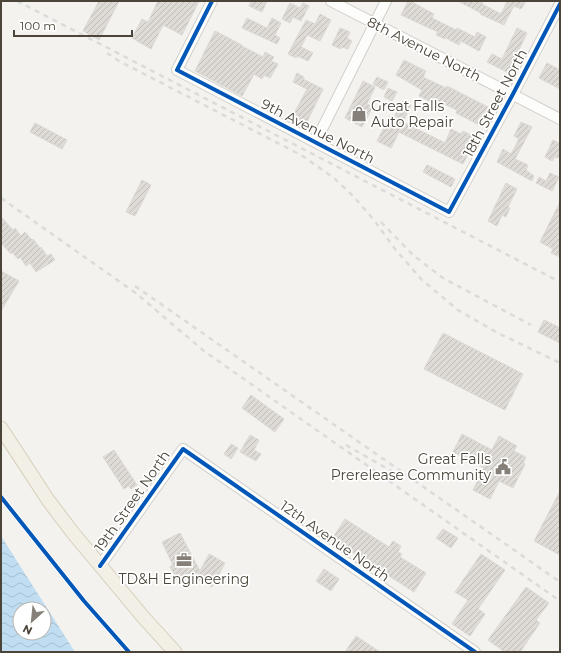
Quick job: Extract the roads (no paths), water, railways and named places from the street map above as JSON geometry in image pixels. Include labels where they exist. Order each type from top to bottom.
[{"type":"main road","points":[[1,428],[48,500],[73,533],[175,652]]},
{"type":"street","name":"9th Avenue North","points":[[212,1],[177,70],[316,141],[449,212]]},
{"type":"street","name":"8th Avenue North","points":[[331,1],[560,119]]},
{"type":"street","points":[[316,141],[386,1]]},
{"type":"street","name":"18th Street North","points":[[449,212],[560,4]]},
{"type":"street","name":"19th Street North","points":[[100,566],[183,449]]},
{"type":"street","name":"12th Avenue North","points":[[183,449],[475,652]]},
{"type":"water","points":[[1,536],[42,601],[12,601],[12,641],[52,641],[52,616],[75,652],[1,652]]},
{"type":"railway","points":[[17,1],[560,282]]},
{"type":"railway","points":[[107,53],[119,61],[301,155],[334,178],[354,197],[374,220],[395,249],[422,280],[458,310],[496,332],[560,363]]},
{"type":"railway","points":[[1,198],[137,294],[204,351],[560,601]]},
{"type":"railway","points":[[381,222],[414,256],[443,278],[531,325]]},
{"type":"railway","points":[[135,286],[560,582]]},
{"type":"railway","points":[[346,445],[393,472]]},
{"type":"place","name":"Great Falls Auto Repair","points":[[359,114]]},
{"type":"place","name":"Great Falls Prerelease Community","points":[[503,467]]},
{"type":"place","name":"TD&H Engineering","points":[[184,560]]}]
